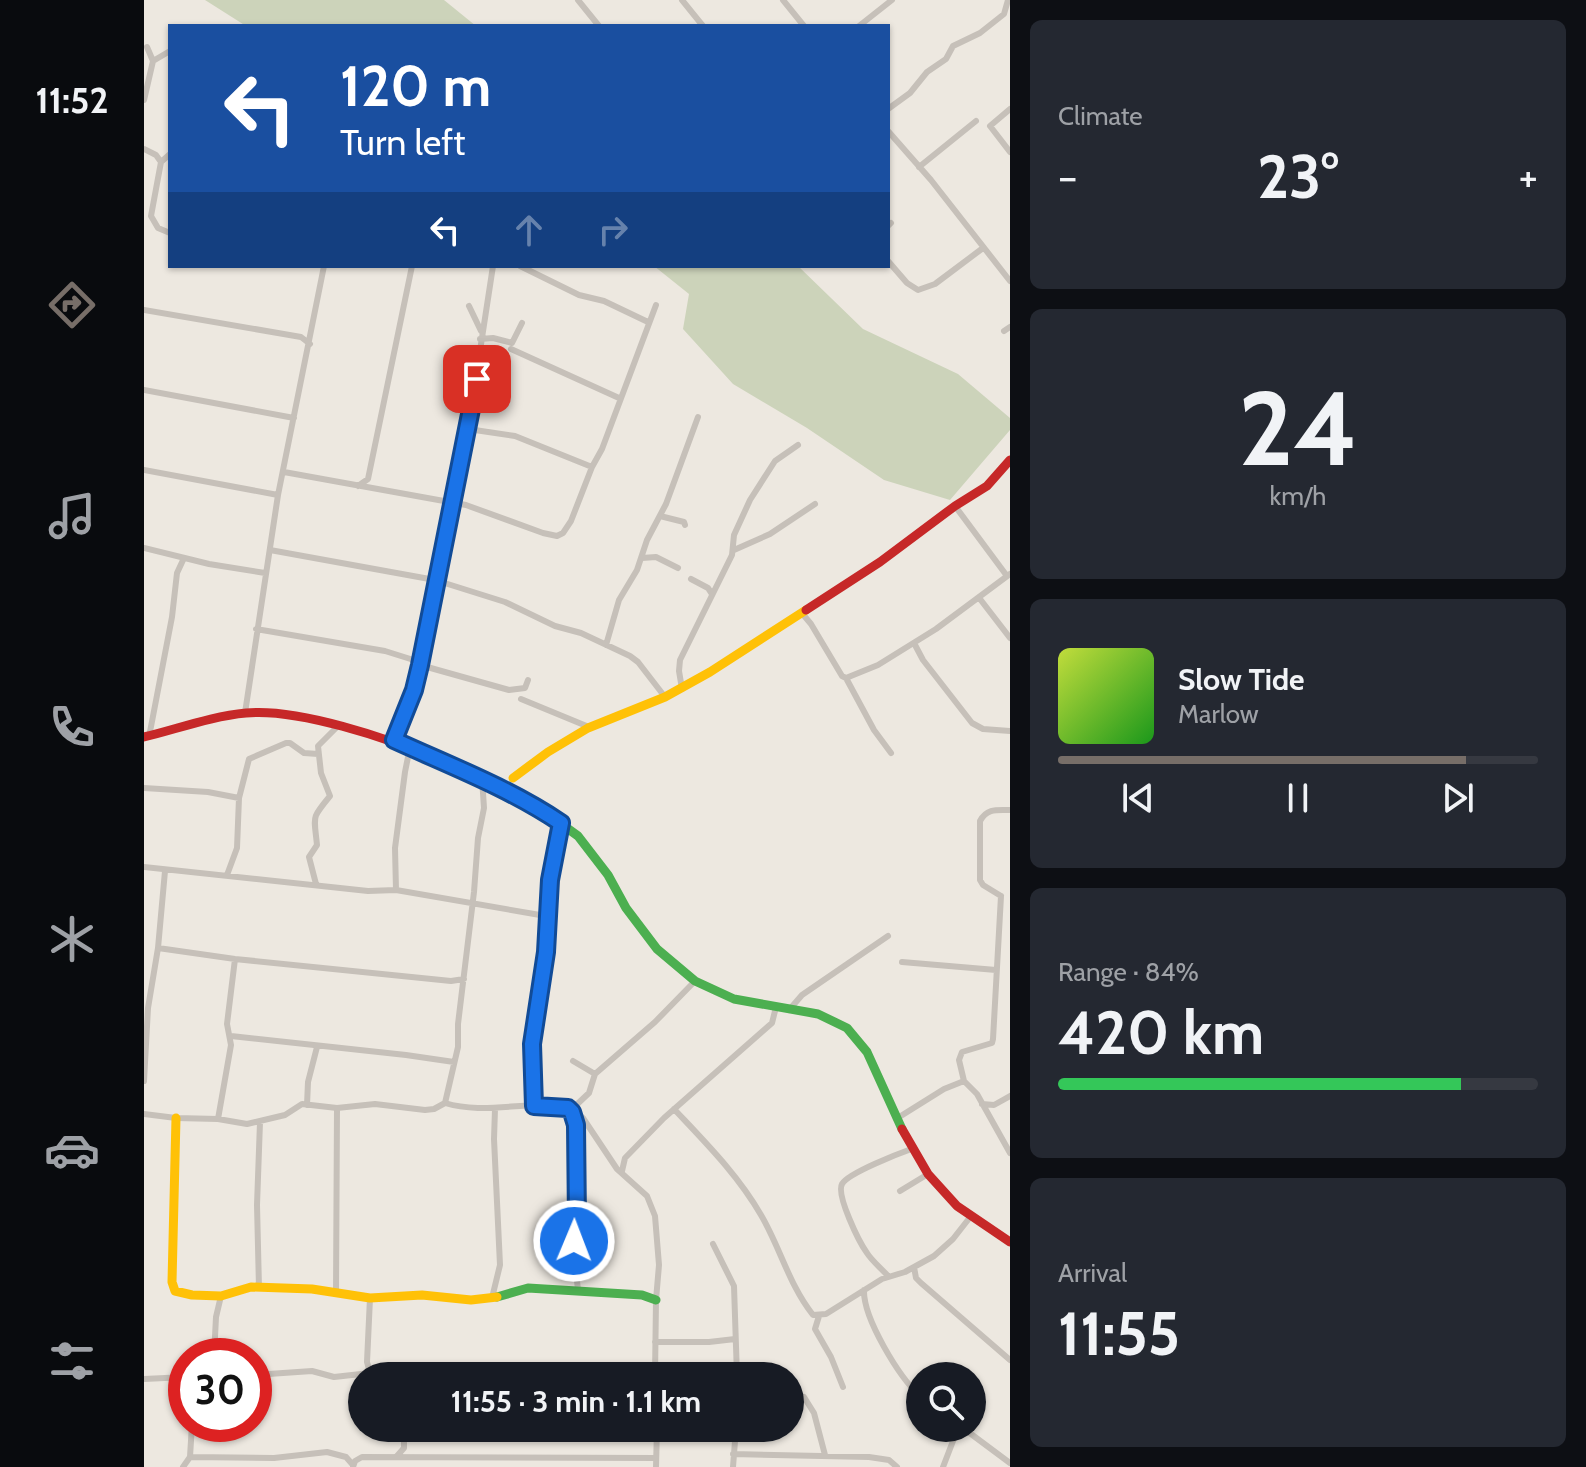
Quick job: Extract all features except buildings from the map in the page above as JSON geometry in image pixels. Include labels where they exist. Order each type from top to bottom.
[{"type":"street","points":[[578,0],[597,24]]},
{"type":"street","points":[[682,0],[701,24]]},
{"type":"street","points":[[783,0],[802,24]]},
{"type":"street","points":[[862,24],[892,0]]},
{"type":"street","points":[[1008,0],[1004,14],[1010,21]]},
{"type":"street","points":[[890,108],[910,93],[927,72],[946,59],[953,46],[980,33],[1004,14]]},
{"type":"street","points":[[144,99],[153,61],[147,47]]},
{"type":"street","points":[[153,61],[168,52]]},
{"type":"street","points":[[1010,109],[990,126],[1010,152]]},
{"type":"street","points":[[919,167],[976,121]]},
{"type":"street","points":[[890,133],[1010,281]]},
{"type":"street","points":[[144,149],[156,155],[161,162]]},
{"type":"street","points":[[168,156],[161,162],[151,216],[158,228],[168,232]]},
{"type":"street","points":[[890,263],[907,283],[918,290],[935,284],[983,248]]},
{"type":"street","points":[[245,713],[278,495],[310,344],[322,268]]},
{"type":"street","points":[[358,486],[368,479],[412,268]]},
{"type":"street","points":[[394,740],[414,690],[420,664],[468,429],[493,268]]},
{"type":"street","points":[[524,268],[579,295],[611,304],[648,322]]},
{"type":"street","points":[[284,472],[479,509],[557,536],[571,521],[602,449],[656,305]]},
{"type":"street","points":[[469,306],[481,336]]},
{"type":"street","points":[[144,310],[301,337],[310,344]]},
{"type":"street","points":[[481,336],[512,343],[522,323]]},
{"type":"street","points":[[511,349],[619,398]]},
{"type":"street","points":[[449,354],[480,358]]},
{"type":"street","points":[[144,390],[294,418]]},
{"type":"street","points":[[606,641],[619,600],[642,558],[698,417]]},
{"type":"street","points":[[468,429],[515,436],[592,467]]},
{"type":"street","points":[[682,689],[680,660],[734,550],[734,535],[750,500],[775,461],[798,445]]},
{"type":"street","points":[[498,785],[589,727],[682,689],[880,562],[987,486],[1010,460]]},
{"type":"street","points":[[144,470],[278,495]]},
{"type":"street","points":[[734,550],[770,534],[815,504]]},
{"type":"street","points":[[846,678],[878,665],[914,643],[980,599],[1008,575],[955,506]]},
{"type":"street","points":[[660,516],[684,522],[685,525]]},
{"type":"street","points":[[144,548],[265,573]]},
{"type":"street","points":[[270,550],[435,580],[505,602],[555,626],[606,641],[638,662],[665,697]]},
{"type":"street","points":[[642,558],[656,557],[678,568]]},
{"type":"street","points":[[184,558],[177,573],[147,737],[245,713],[280,713],[394,740],[498,785],[561,823],[590,850],[626,908],[657,949],[695,981],[734,999],[818,1014],[857,1037],[867,1052],[896,1119],[928,1174],[947,1197],[1010,1242]]},
{"type":"street","points":[[691,579],[708,588],[712,594]]},
{"type":"street","points":[[980,599],[1010,638]]},
{"type":"street","points":[[800,612],[846,678],[874,730],[891,753]]},
{"type":"street","points":[[256,629],[385,651],[509,690],[525,688],[528,680]]},
{"type":"street","points":[[914,643],[923,660],[972,723],[983,729],[1010,731]]},
{"type":"street","points":[[521,699],[589,727]]},
{"type":"street","points":[[316,884],[309,857],[317,845],[314,819],[316,810],[330,796],[318,754],[320,742],[336,728]]},
{"type":"street","points":[[227,875],[237,848],[239,798],[246,763],[286,743],[304,753],[318,754]]},
{"type":"street","points":[[395,887],[395,848],[410,747]]},
{"type":"street","points":[[445,1103],[458,1047],[479,830],[484,808],[482,778]]},
{"type":"street","points":[[511,793],[513,778]]},
{"type":"street","points":[[144,788],[208,792],[239,798]]},
{"type":"street","points":[[1001,896],[980,880],[980,821],[993,809],[1010,810]]},
{"type":"street","points":[[534,1106],[532,1044],[546,952],[544,917],[548,909],[561,823]]},
{"type":"street","points":[[144,867],[359,891],[387,891],[395,887],[430,898],[460,899],[544,917]]},
{"type":"street","points":[[144,1081],[148,1008],[158,948],[165,871]]},
{"type":"street","points":[[1001,896],[1008,892]]},
{"type":"street","points":[[1001,896],[992,1043],[962,1052],[959,1060],[964,1081],[982,1104],[1010,1153]]},
{"type":"street","points":[[789,1010],[802,995],[888,936]]},
{"type":"street","points":[[158,948],[451,981],[464,979]]},
{"type":"street","points":[[218,1119],[231,1036],[227,1024],[235,959]]},
{"type":"street","points":[[902,962],[996,970]]},
{"type":"street","points":[[570,1108],[589,1093],[595,1074],[655,1022],[695,981]]},
{"type":"street","points":[[622,1171],[625,1158],[674,1109],[772,1023],[776,1007]]},
{"type":"street","points":[[231,1036],[454,1062]]},
{"type":"street","points":[[307,1105],[308,1082],[317,1047]]},
{"type":"street","points":[[573,1061],[595,1074]]},
{"type":"street","points":[[896,1119],[944,1089],[964,1081]]},
{"type":"street","points":[[982,1104],[994,1105],[1010,1096]]},
{"type":"street","points":[[144,1114],[234,1123],[260,1122],[290,1113],[297,1105],[337,1108],[375,1104],[425,1110],[445,1103],[465,1108],[570,1108],[583,1118],[617,1169],[647,1196],[655,1216],[659,1265],[655,1362]]},
{"type":"street","points":[[336,1293],[337,1108]]},
{"type":"street","points":[[570,1108],[578,1137],[574,1241],[578,1290]]},
{"type":"street","points":[[492,1298],[500,1265],[495,1109]]},
{"type":"street","points":[[674,1109],[745,1188],[764,1219],[802,1300],[813,1315],[819,1316]]},
{"type":"street","points":[[176,1118],[172,1287],[175,1291],[221,1296],[235,1290],[259,1288],[312,1289],[370,1298],[422,1295],[471,1300],[528,1288],[642,1295],[656,1300]]},
{"type":"street","points":[[259,1288],[257,1205],[260,1122]]},
{"type":"street","points":[[888,1276],[865,1251],[840,1190],[848,1178],[884,1159],[914,1148]]},
{"type":"street","points":[[900,1191],[928,1174]]},
{"type":"street","points":[[843,1387],[815,1329],[819,1316],[946,1247],[971,1216]]},
{"type":"street","points":[[713,1244],[734,1286],[736,1362]]},
{"type":"street","points":[[914,1267],[916,1278],[921,1283],[1010,1360]]},
{"type":"street","points":[[864,1290],[864,1301],[879,1338],[906,1379]]},
{"type":"street","points":[[215,1338],[221,1296]]},
{"type":"street","points":[[367,1362],[370,1298]]},
{"type":"street","points":[[655,1342],[735,1339]]},
{"type":"street","points":[[272,1374],[312,1371],[334,1377],[348,1375]]},
{"type":"street","points":[[144,1379],[168,1378]]},
{"type":"street","points":[[804,1397],[817,1421],[825,1455]]},
{"type":"street","points":[[183,1467],[190,1457],[191,1442]]},
{"type":"street","points":[[397,1456],[404,1448],[404,1442]]},
{"type":"street","points":[[656,1467],[657,1442]]},
{"type":"street","points":[[733,1467],[734,1442]]},
{"type":"street","points":[[943,1467],[954,1442]]},
{"type":"street","points":[[980,1442],[1010,1463]]},
{"type":"street","points":[[190,1457],[282,1458],[327,1452],[346,1457],[353,1466],[362,1457],[397,1456],[656,1458]]},
{"type":"street","points":[[733,1454],[825,1455],[889,1460],[897,1467]]},
{"type":"street","points":[[511,1458],[512,1467]]},
{"type":"green space","points":[[205,0],[444,0],[474,24],[243,24]]},
{"type":"green space","points":[[656,268],[800,268],[863,329],[958,374],[1010,418],[1010,430],[950,500],[884,480],[807,428],[733,384],[683,329],[689,294]]},
{"type":"traffic: fast","points":[[435,759],[531,802],[578,836],[657,949],[695,981],[734,999],[818,1014],[847,1028],[867,1052],[902,1129]]},
{"type":"traffic: fast","points":[[497,1297],[528,1288],[642,1295],[656,1300]]},
{"type":"traffic: slow","points":[[513,778],[588,728],[665,697],[806,610]]},
{"type":"traffic: slow","points":[[176,1118],[172,1282],[175,1291],[221,1296],[251,1287],[312,1289],[370,1298],[422,1295],[471,1300],[497,1297]]},
{"type":"traffic: jam","points":[[806,610],[987,486],[1010,460]]},
{"type":"traffic: jam","points":[[144,737],[220,717],[267,713],[342,726],[435,759]]},
{"type":"traffic: jam","points":[[902,1129],[928,1174],[957,1206],[1010,1242]]},
{"type":"route","points":[[477,379],[420,665],[414,690],[394,740],[498,785],[531,802],[561,823],[550,880],[546,952],[531,1063],[534,1106],[568,1108],[576,1125],[577,1222],[574,1241]]}]
